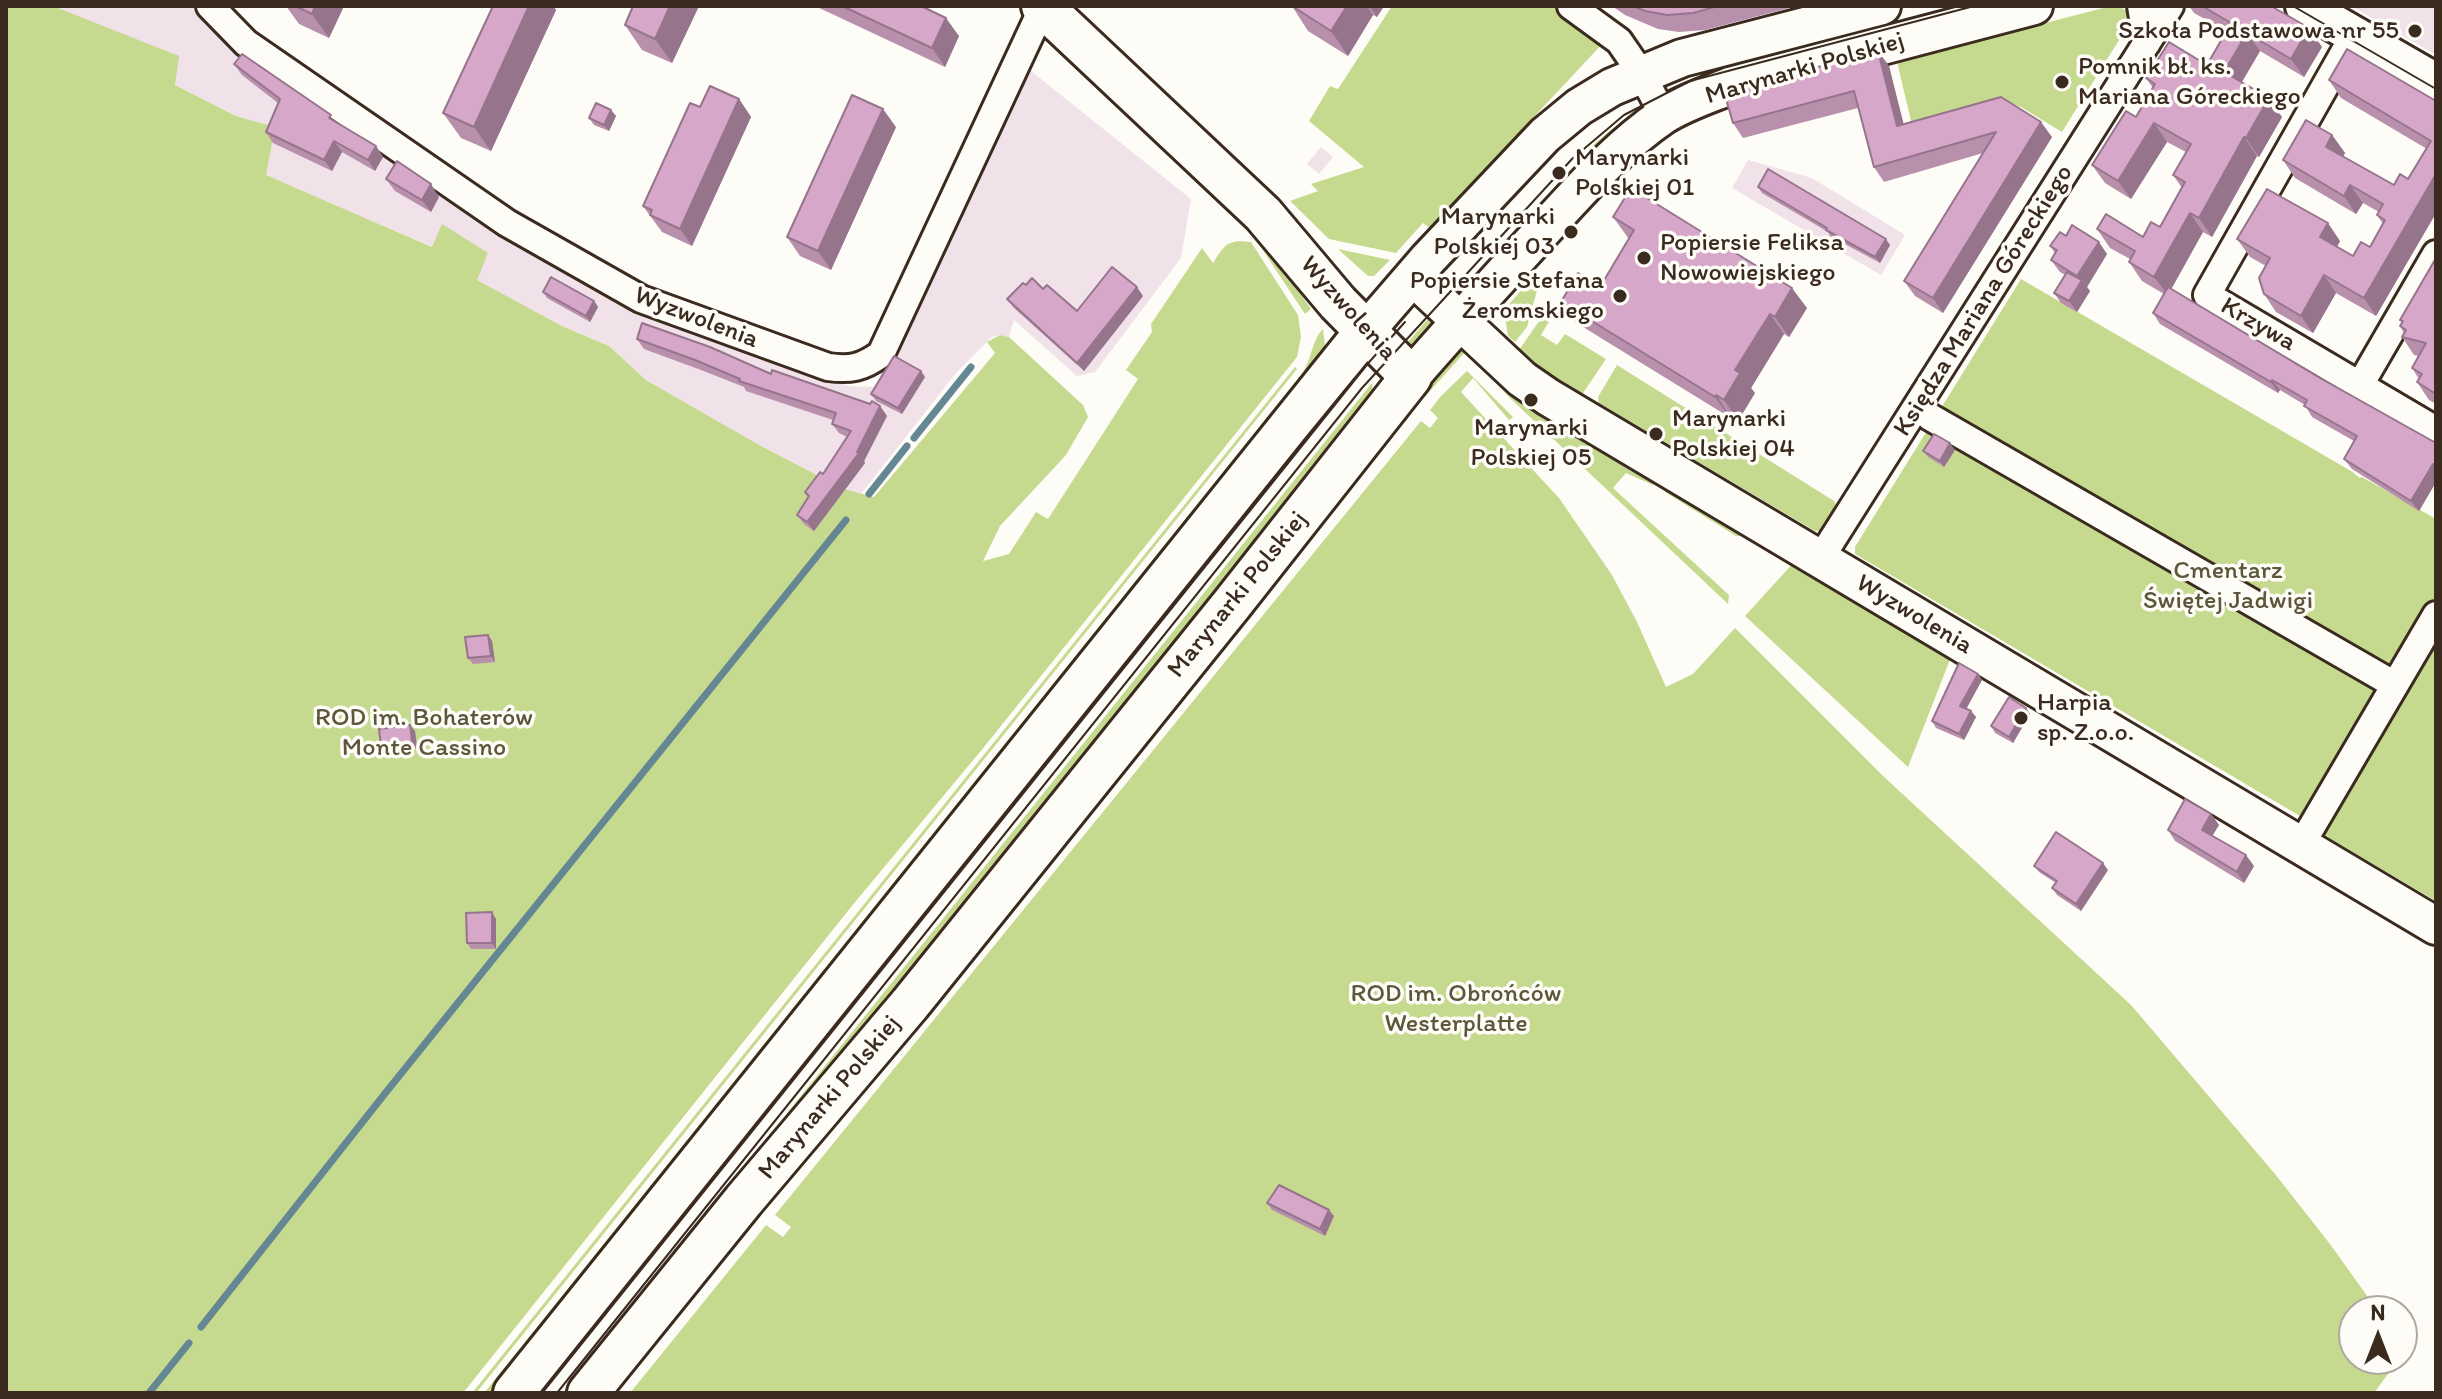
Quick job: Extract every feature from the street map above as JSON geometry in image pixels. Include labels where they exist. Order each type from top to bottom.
[{"type":"main road","name":"Wyzwolenia","points":[[1042,6],[1263,214],[1365,332],[1411,377]]},
{"type":"main road","name":"Marynarki Polskiej","points":[[514,1393],[1365,332]]},
{"type":"main road","name":"Marynarki Polskiej","points":[[588,1393],[744,1200],[910,1004],[1411,377]]},
{"type":"street","name":"Wyzwolenia","points":[[210,6],[246,43],[359,122],[507,223],[612,285],[641,299],[785,352],[846,370],[858,368],[881,354],[1042,6]]},
{"type":"street","points":[[1571,6],[1619,41],[1641,73],[1664,116]]},
{"type":"street","name":"Marynarki Polskiej","points":[[1365,332],[1545,135],[1579,107],[1641,73],[1682,58],[1882,6]]},
{"type":"street","name":"Marynarki Polskiej","points":[[1411,377],[1585,185],[1625,146],[1664,116],[1730,86],[2034,6]]},
{"type":"street","points":[[2141,6],[2147,43]]},
{"type":"street","name":"Księdza Mariana Góreckiego","points":[[1820,559],[2170,6]]},
{"type":"street","points":[[2304,6],[2436,82]]},
{"type":"street","name":"Krzywa","points":[[2354,35],[2207,295],[2436,430]]},
{"type":"street","points":[[2360,385],[2436,254]]},
{"type":"street","name":"Wyzwolenia","points":[[1413,277],[1522,379],[1548,397],[2436,926]]},
{"type":"street","points":[[1930,417],[2395,685]]},
{"type":"street","points":[[2301,845],[2436,615]]},
{"type":"shaded area","points":[[53,6],[201,6],[503,230],[591,286],[848,386],[875,387],[936,251],[949,239],[971,193],[988,148],[1026,67],[1191,199],[1181,258],[1095,372],[1077,376],[1014,320],[1009,337],[992,337],[956,373],[861,494],[844,489],[761,446],[646,380],[609,346],[562,326],[476,280],[443,225],[433,247],[265,175],[274,127],[236,116],[175,85]]},
{"type":"shaded area","name":"Szkoła Podstawowa nr 55","points":[[2351,6],[2436,6],[2436,55]]},
{"type":"shaded area","points":[[1321,147],[1333,157],[1319,174],[1307,164]]},
{"type":"shaded area","points":[[1748,160],[1812,178],[1905,235],[1881,275],[1732,188]]},
{"type":"green space","name":"ROD im. Bohaterów Monte Cassino","points":[[6,6],[53,6],[179,56],[175,85],[236,116],[275,127],[266,175],[432,247],[442,224],[488,253],[477,280],[562,326],[609,346],[646,380],[844,489],[874,497],[995,353],[987,342],[1000,335],[1009,337],[1083,405],[1088,417],[1066,455],[1000,526],[983,561],[1009,554],[1036,512],[1048,519],[1138,379],[1126,370],[1152,332],[1151,324],[1202,248],[1213,263],[1228,244],[1251,242],[1298,315],[1301,337],[1297,357],[984,747],[851,907],[463,1393],[6,1393]]},
{"type":"green space","points":[[1392,6],[1555,6],[1605,41],[1430,228],[1423,223],[1396,253],[1329,239],[1290,201],[1318,191],[1311,184],[1364,167],[1309,121],[1330,86],[1338,89]]},
{"type":"green space","points":[[2111,6],[2125,10],[2129,24],[2062,132],[2012,104],[1912,125],[1899,61]]},
{"type":"green space","points":[[1638,111],[1636,117],[1584,168],[1575,161],[1612,129]]},
{"type":"green space","points":[[1242,210],[1311,309],[1305,314],[1237,211]]},
{"type":"green space","points":[[1338,249],[1390,260],[1374,276],[1368,276]]},
{"type":"green space","points":[[1531,279],[1538,283],[1538,287],[1527,327],[1515,342],[1508,336],[1504,310]]},
{"type":"green space","name":"Cmentarz Świętej Jadwigi","points":[[2021,279],[2360,478],[2436,519],[2436,597],[2305,819],[1855,554],[1855,547]]},
{"type":"green space","points":[[1434,312],[1440,317],[1417,351],[1403,348]]},
{"type":"green space","points":[[1544,314],[1551,318],[1541,335],[1557,345],[1565,334],[1606,359],[1583,393],[1578,394],[1550,379],[1517,353]]},
{"type":"green space","points":[[1323,329],[1326,354],[499,1393],[484,1393],[1301,375]]},
{"type":"green space","points":[[1466,351],[1421,401],[1419,396],[1453,353]]},
{"type":"green space","points":[[1617,365],[1834,501],[1839,509],[1825,531],[1815,531],[1599,403],[1598,397]]},
{"type":"green space","points":[[1295,367],[1297,369],[476,1393],[472,1393]]},
{"type":"green space","points":[[1486,367],[1655,478],[1653,485],[1626,473],[1613,488],[1729,595],[1728,604],[1513,401],[1483,370]]},
{"type":"green space","name":"ROD im. Obrońców Westerplatte","points":[[1467,371],[1513,417],[1509,420],[1473,378],[1461,392],[1559,498],[1612,575],[1666,687],[1693,674],[1735,628],[1882,775],[2131,1005],[2275,1174],[2367,1295],[2338,1295],[2338,1375],[2387,1375],[2374,1393],[630,1393],[766,1225],[783,1237],[791,1227],[775,1215],[1421,421],[1430,428],[1438,418],[1430,410]]},
{"type":"green space","points":[[1372,383],[1373,391],[1263,528],[1218,598],[571,1393],[563,1393]]},
{"type":"green space","points":[[1664,483],[1746,527],[1743,536],[1736,536],[1665,492]]},
{"type":"green space","points":[[1796,560],[1953,652],[1908,767],[1745,616]]},
{"type":"green space","points":[[2436,630],[2436,901],[2317,831]]},
{"type":"building","points":[[295,6],[315,6],[312,14]]},
{"type":"building","points":[[493,6],[529,6],[474,127],[443,113]]},
{"type":"building","points":[[633,6],[670,6],[655,39],[625,25]]},
{"type":"building","points":[[842,6],[921,6],[946,18],[932,48]]},
{"type":"building","points":[[1292,6],[1347,6],[1331,31]]},
{"type":"building","points":[[1633,6],[1718,6],[1693,13],[1667,15]]},
{"type":"building","points":[[2202,6],[2271,6],[2309,28],[2291,59],[2247,33],[2224,72],[2269,98],[2199,218],[2190,213],[2154,277],[2129,262],[2135,251],[2097,229],[2106,214],[2143,237],[2151,222],[2160,227],[2185,182],[2173,175],[2191,144],[2154,123],[2118,181],[2092,165],[2126,111],[2136,117],[2155,84],[2146,78],[2169,42],[2207,65],[2231,23]]},
{"type":"building","points":[[2347,49],[2436,101],[2436,174],[2364,298],[2324,275],[2301,316],[2264,294],[2259,278],[2270,258],[2237,239],[2267,189],[2328,223],[2320,237],[2353,256],[2361,242],[2370,247],[2385,220],[2377,215],[2383,204],[2350,185],[2344,196],[2283,160],[2306,120],[2332,135],[2326,147],[2394,185],[2400,174],[2408,179],[2431,141],[2329,80]]},
{"type":"building","points":[[1878,51],[1897,126],[2001,97],[2041,122],[1933,298],[1904,281],[1996,132],[1874,167],[1854,91],[1733,123],[1724,92]]},
{"type":"building","points":[[242,54],[331,115],[329,118],[376,146],[368,160],[334,141],[324,160],[266,132],[280,99],[234,64]]},
{"type":"building","points":[[710,86],[739,99],[680,229],[650,215],[652,210],[643,206],[690,103],[700,107]]},
{"type":"building","points":[[852,95],[883,109],[818,251],[787,237]]},
{"type":"building","points":[[596,103],[611,110],[604,125],[589,118]]},
{"type":"building","points":[[397,161],[431,184],[422,200],[386,179]]},
{"type":"building","points":[[1768,169],[1886,239],[1875,257],[1758,187]]},
{"type":"building","points":[[1631,188],[1792,288],[1775,317],[1770,314],[1735,370],[1740,373],[1724,400],[1561,302],[1578,273],[1600,287],[1634,230],[1613,217]]},
{"type":"building","points":[[2072,225],[2099,242],[2077,276],[2051,260],[2057,250],[2050,246],[2060,232],[2066,236]]},
{"type":"building","points":[[2436,258],[2436,394],[2417,382],[2422,374],[2412,368],[2426,343],[2402,337],[2406,330],[2400,326],[2403,321],[2400,320]]},
{"type":"building","points":[[1112,267],[1137,287],[1077,363],[1007,299],[1032,278],[1043,289],[1047,285],[1077,311]]},
{"type":"building","points":[[2067,272],[2082,280],[2069,301],[2054,293]]},
{"type":"building","points":[[551,277],[594,301],[586,316],[543,292]]},
{"type":"building","points":[[2168,287],[2436,443],[2436,465],[2433,464],[2411,501],[2344,459],[2357,436],[2304,406],[2307,400],[2153,313]]},
{"type":"building","points":[[642,323],[710,347],[771,374],[772,370],[880,406],[859,453],[807,522],[797,515],[809,496],[805,492],[820,472],[823,474],[851,431],[832,424],[836,413],[739,381],[695,360],[637,339]]},
{"type":"building","points":[[894,356],[921,371],[898,408],[871,394]]},
{"type":"building","points":[[1934,434],[1950,443],[1940,461],[1923,451]]},
{"type":"building","points":[[488,635],[491,656],[468,658],[465,637]]},
{"type":"building","points":[[1959,663],[1978,674],[1960,706],[1971,711],[1959,734],[1932,721]]},
{"type":"building","points":[[2009,697],[2026,708],[2009,737],[1991,726]]},
{"type":"building","points":[[410,725],[412,742],[381,746],[379,729]]},
{"type":"building","points":[[2185,799],[2211,814],[2202,830],[2246,855],[2237,872],[2168,830]]},
{"type":"building","points":[[2056,832],[2103,863],[2076,904],[2052,888],[2057,881],[2034,866]]},
{"type":"building","points":[[492,912],[492,943],[467,943],[466,913]]},
{"type":"building","points":[[1279,1185],[1329,1210],[1320,1229],[1267,1203]]},
{"type":"waterway","points":[[914,438],[971,367]]},
{"type":"waterway","points":[[869,494],[907,446]]},
{"type":"waterway","points":[[201,1327],[846,520]]},
{"type":"waterway","points":[[149,1393],[189,1343]]},
{"type":"tram line","points":[[557,1393],[1362,388],[1572,159],[1624,115],[1690,81],[1974,6]]},
{"type":"tram line","points":[[2293,6],[2436,89]]},
{"type":"tram line","points":[[540,1393],[1304,440],[1405,322]]},
{"type":"place","name":"Szkoła Podstawowa nr 55","points":[[2415,31]]},
{"type":"place","name":"Pomnik bł. ks. Mariana Góreckiego","points":[[2062,82]]},
{"type":"place","name":"Marynarki Polskiej 01","points":[[1559,173]]},
{"type":"place","name":"Marynarki Polskiej 03","points":[[1571,232]]},
{"type":"place","name":"Popiersie Feliksa Nowowiejskiego","points":[[1644,258]]},
{"type":"place","name":"Popiersie Stefana Żeromskiego","points":[[1620,296]]},
{"type":"place","name":"Marynarki Polskiej 05","points":[[1531,400]]},
{"type":"place","name":"Marynarki Polskiej 04","points":[[1656,434]]},
{"type":"place","name":"Harpia sp. Z.o.o.","points":[[2021,718]]}]
